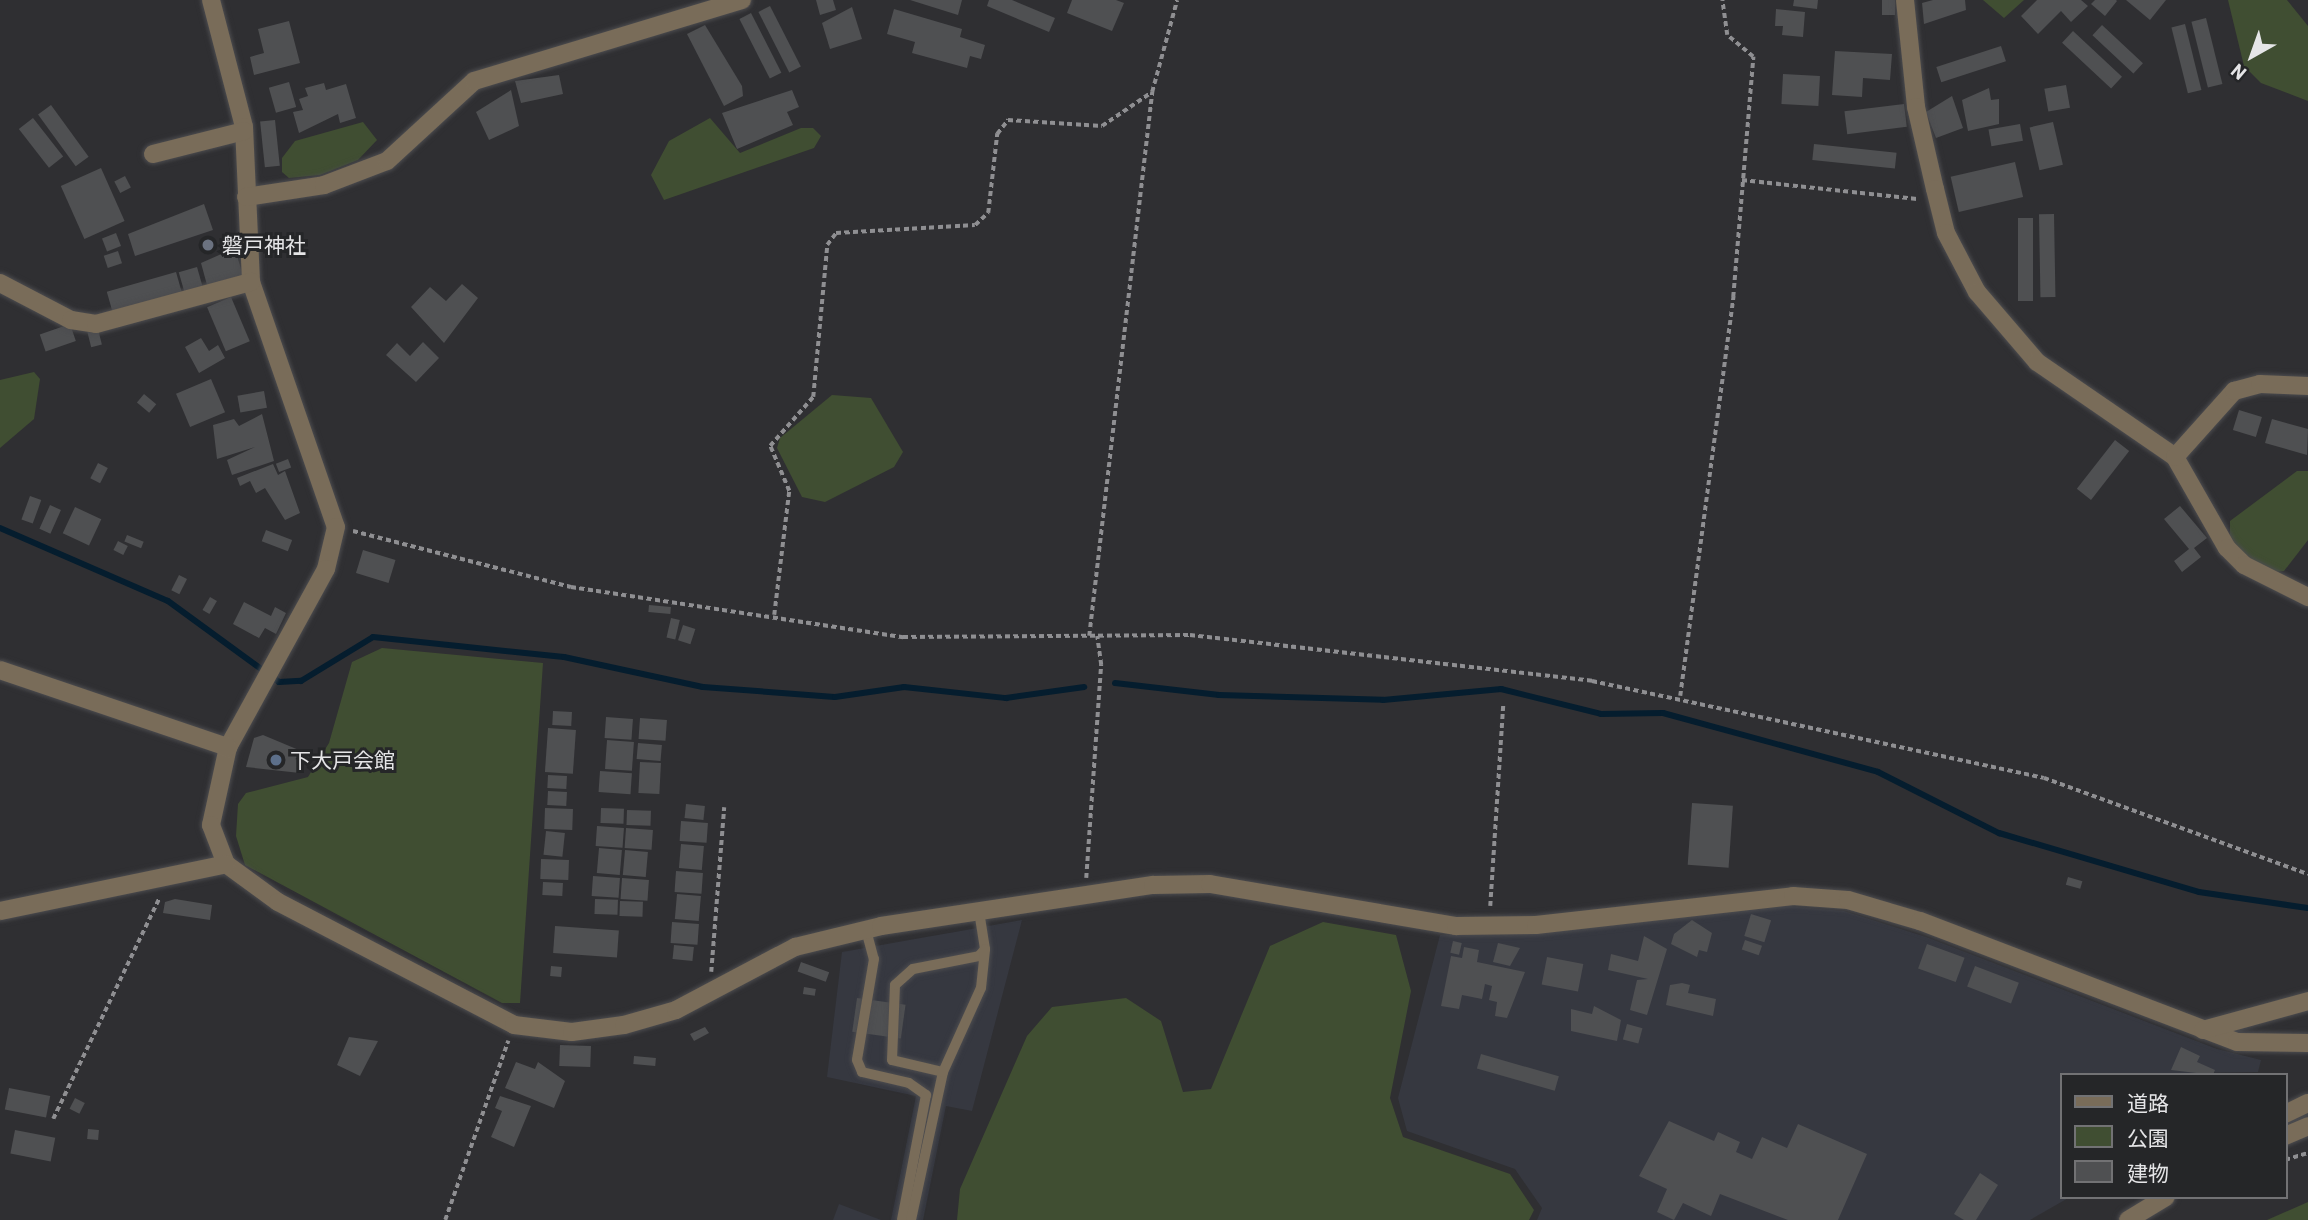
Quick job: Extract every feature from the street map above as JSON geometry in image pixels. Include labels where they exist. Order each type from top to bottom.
[{"type":"street","points":[[211,0],[244,131],[251,282],[336,527],[326,569],[228,747],[211,825],[226,864],[278,902],[514,1025],[572,1032],[624,1025],[712,992],[795,947],[866,930],[1089,894],[1210,884],[1456,926],[1793,896],[1848,900],[1920,921],[2237,1042],[2308,1043]]},
{"type":"street","points":[[246,197],[324,185],[387,161],[474,81],[742,0]]},
{"type":"street","points":[[1905,0],[1916,107],[1937,198],[1952,245],[2004,326],[2037,362],[2175,457],[2227,548],[2244,565],[2308,597]]},
{"type":"street","points":[[153,154],[244,131]]},
{"type":"street","points":[[0,283],[71,320],[96,324],[251,282]]},
{"type":"street","points":[[2175,457],[2234,391],[2260,384],[2308,386]]},
{"type":"street","points":[[0,670],[228,747]]},
{"type":"street","points":[[0,912],[226,864]]},
{"type":"street","points":[[2203,1030],[2308,1001]]},
{"type":"street","points":[[2287,1113],[2308,1103]]},
{"type":"street","points":[[2287,1135],[2308,1126]]},
{"type":"street","points":[[2128,1220],[2163,1199]]},
{"type":"lane","points":[[911,1220],[943,1072],[981,988],[985,949],[979,910]]},
{"type":"lane","points":[[866,930],[874,959],[857,1060],[862,1072],[909,1083],[926,1095],[902,1220]]},
{"type":"lane","points":[[943,1072],[892,1060],[895,985],[913,968],[962,961],[985,949]]},
{"type":"path","points":[[1089,636],[1152,92],[1177,0]]},
{"type":"path","points":[[1680,696],[1742,180],[1753,57],[1727,35],[1722,0]]},
{"type":"path","points":[[774,615],[789,491],[770,446],[813,397],[827,246],[836,233],[975,225],[988,213],[997,134],[1008,120],[1102,126],[1152,92]]},
{"type":"path","points":[[1742,180],[1900,200],[1937,198]]},
{"type":"path","points":[[336,527],[571,587],[774,615],[903,637],[1097,636],[1268,643],[1680,696],[2044,778],[2308,874]]},
{"type":"path","points":[[1089,894],[1101,665],[1097,636]]},
{"type":"path","points":[[1489,925],[1503,705]]},
{"type":"path","points":[[712,992],[724,808]]},
{"type":"path","points":[[53,1119],[169,878]]},
{"type":"path","points":[[444,1220],[514,1025]]},
{"type":"path","points":[[2287,1159],[2308,1153]]},
{"type":"shaded area","points":[[1786,906],[1844,911],[1926,937],[2217,1049],[2261,1060],[2258,1072],[2060,1073],[2060,1199],[2067,1199],[2030,1220],[1537,1220],[1542,1208],[1515,1169],[1407,1131],[1398,1098],[1440,935],[1531,934]]},
{"type":"shaded area","points":[[1022,920],[972,1111],[946,1106],[923,1220],[891,1220],[916,1096],[827,1077],[842,952]]},
{"type":"shaded area","points":[[839,1204],[881,1220],[833,1220]]},
{"type":"green space","points":[[1983,0],[2024,0],[2004,18]]},
{"type":"green space","points":[[2228,0],[2287,0],[2308,26],[2308,101],[2261,83],[2244,66]]},
{"type":"green space","points":[[710,118],[740,153],[801,128],[813,128],[821,136],[814,148],[664,200],[651,175],[669,141]]},
{"type":"green space","points":[[363,122],[377,140],[358,160],[320,175],[289,178],[282,172],[282,158],[295,141]]},
{"type":"green space","points":[[34,372],[40,379],[34,419],[0,448],[0,380]]},
{"type":"green space","points":[[832,395],[871,398],[903,452],[894,467],[825,502],[802,497],[777,448],[780,438]]},
{"type":"green space","points":[[2297,471],[2308,471],[2308,540],[2284,571],[2274,572],[2249,562],[2230,543],[2230,521]]},
{"type":"green space","points":[[382,648],[543,663],[520,1003],[502,1003],[245,865],[236,836],[238,804],[246,793],[308,777],[329,743],[352,662]]},
{"type":"green space","points":[[1323,922],[1396,935],[1411,991],[1390,1098],[1403,1137],[1510,1174],[1534,1210],[1529,1220],[957,1220],[960,1189],[1027,1036],[1052,1007],[1126,998],[1161,1021],[1183,1092],[1211,1089],[1270,946]]},
{"type":"green space","points":[[2308,1202],[2308,1220],[2267,1220]]},
{"type":"building","points":[[816,0],[833,0],[836,10],[820,15]]},
{"type":"building","points":[[910,0],[962,0],[958,15]]},
{"type":"building","points":[[989,0],[1012,0],[1055,18],[1049,32],[987,6]]},
{"type":"building","points":[[1072,0],[1116,0],[1124,3],[1112,31],[1067,13]]},
{"type":"building","points":[[1794,0],[1818,0],[1817,9],[1793,6]]},
{"type":"building","points":[[1882,0],[1895,0],[1895,15],[1882,15]]},
{"type":"building","points":[[1933,0],[1965,0],[1966,10],[1924,24],[1922,3]]},
{"type":"building","points":[[2037,0],[2081,0],[2088,6],[2071,22],[2061,11],[2038,34],[2021,16]]},
{"type":"building","points":[[2095,0],[2117,1],[2105,16],[2091,4]]},
{"type":"building","points":[[2126,0],[2166,0],[2150,20]]},
{"type":"building","points":[[770,6],[801,67],[789,72],[758,12]]},
{"type":"building","points":[[852,7],[862,39],[830,49],[822,23]]},
{"type":"building","points":[[894,9],[962,29],[960,37],[985,45],[981,59],[970,56],[967,68],[912,53],[915,42],[887,34]]},
{"type":"building","points":[[1776,9],[1805,12],[1803,37],[1782,35],[1783,26],[1775,26]]},
{"type":"building","points":[[751,13],[781,73],[770,79],[739,19]]},
{"type":"building","points":[[2206,18],[2222,84],[2208,88],[2191,22]]},
{"type":"building","points":[[289,21],[300,63],[254,75],[250,57],[264,53],[258,29]]},
{"type":"building","points":[[2185,24],[2201,90],[2188,93],[2171,27]]},
{"type":"building","points":[[705,25],[742,86],[743,96],[724,106],[687,34]]},
{"type":"building","points":[[2102,25],[2143,63],[2133,73],[2092,35]]},
{"type":"building","points":[[2073,31],[2122,77],[2111,88],[2062,43]]},
{"type":"building","points":[[2001,46],[2006,61],[1941,82],[1936,67]]},
{"type":"building","points":[[1835,51],[1892,54],[1890,80],[1863,78],[1862,97],[1832,95]]},
{"type":"building","points":[[1783,74],[1820,76],[1818,106],[1781,104]]},
{"type":"building","points":[[559,75],[563,94],[521,103],[515,81]]},
{"type":"building","points":[[289,82],[296,107],[276,113],[269,88]]},
{"type":"building","points":[[324,83],[326,90],[346,84],[356,118],[340,123],[338,114],[299,133],[293,112],[303,110],[299,99],[308,96],[305,88]]},
{"type":"building","points":[[2066,85],[2070,108],[2048,111],[2044,89]]},
{"type":"building","points":[[1989,88],[1991,100],[1999,99],[1999,124],[1968,131],[1962,100]]},
{"type":"building","points":[[511,90],[519,126],[489,140],[476,112]]},
{"type":"building","points":[[792,90],[799,107],[787,112],[793,125],[737,149],[722,113]]},
{"type":"building","points":[[1952,96],[1963,128],[1936,138],[1926,112]]},
{"type":"building","points":[[1904,104],[1907,127],[1847,134],[1844,111]]},
{"type":"building","points":[[51,105],[89,157],[76,166],[38,114]]},
{"type":"building","points":[[33,118],[63,157],[49,168],[19,129]]},
{"type":"building","points":[[275,120],[280,166],[265,167],[260,122]]},
{"type":"building","points":[[2053,122],[2063,165],[2040,170],[2030,127]]},
{"type":"building","points":[[2020,124],[2023,141],[1991,146],[1988,130]]},
{"type":"building","points":[[1814,144],[1897,153],[1895,169],[1812,160]]},
{"type":"building","points":[[2015,162],[2023,197],[1959,212],[1951,177]]},
{"type":"building","points":[[101,168],[125,221],[84,239],[61,186]]},
{"type":"building","points":[[125,176],[131,188],[120,193],[114,181]]},
{"type":"building","points":[[204,204],[213,230],[135,256],[128,234]]},
{"type":"building","points":[[2039,214],[2054,214],[2055,297],[2040,297]]},
{"type":"building","points":[[2018,218],[2033,218],[2033,301],[2018,301]]},
{"type":"building","points":[[116,233],[121,246],[107,251],[102,238]]},
{"type":"building","name":"磐戸神社","points":[[208,236],[214,239],[217,245],[214,251],[208,254],[202,251],[199,245],[202,239]]},
{"type":"building","points":[[235,248],[243,276],[207,285],[201,263]]},
{"type":"building","points":[[118,251],[122,263],[108,268],[104,256]]},
{"type":"building","points":[[197,267],[203,288],[185,293],[179,272]]},
{"type":"building","points":[[176,272],[182,293],[113,313],[107,292]]},
{"type":"building","points":[[462,284],[478,298],[444,343],[411,307],[430,287],[446,301]]},
{"type":"building","points":[[231,297],[250,341],[226,351],[207,307]]},
{"type":"building","points":[[70,324],[76,341],[46,351],[40,334]]},
{"type":"building","points":[[98,329],[102,345],[91,347],[87,332]]},
{"type":"building","points":[[201,338],[209,351],[218,345],[225,358],[199,373],[185,347]]},
{"type":"building","points":[[423,342],[439,358],[416,382],[386,355],[397,343],[410,356]]},
{"type":"building","points":[[211,379],[225,412],[190,427],[176,394]]},
{"type":"building","points":[[264,391],[267,408],[240,412],[237,396]]},
{"type":"building","points":[[144,394],[156,404],[149,413],[137,402]]},
{"type":"building","points":[[2239,410],[2262,417],[2256,437],[2233,430]]},
{"type":"building","points":[[262,414],[274,461],[232,475],[227,460],[255,447],[217,459],[213,425],[234,419],[239,426]]},
{"type":"building","points":[[2272,419],[2308,429],[2307,455],[2265,443]]},
{"type":"building","points":[[2115,440],[2129,451],[2091,500],[2077,489]]},
{"type":"building","points":[[288,459],[291,467],[279,472],[276,464]]},
{"type":"building","points":[[98,463],[108,468],[100,483],[90,478]]},
{"type":"building","points":[[273,464],[278,475],[285,471],[300,513],[285,520],[265,488],[256,493],[250,481],[240,486],[237,478]]},
{"type":"building","points":[[30,496],[41,500],[33,524],[21,519]]},
{"type":"building","points":[[50,505],[61,510],[50,534],[39,529]]},
{"type":"building","points":[[2180,506],[2207,538],[2194,548],[2201,557],[2182,572],[2174,561],[2189,549],[2164,519]]},
{"type":"building","points":[[75,507],[101,519],[89,546],[63,533]]},
{"type":"building","points":[[266,530],[292,540],[288,551],[262,541]]},
{"type":"building","points":[[127,535],[144,542],[141,548],[124,541]]},
{"type":"building","points":[[118,541],[128,546],[123,555],[113,550]]},
{"type":"building","points":[[363,550],[396,560],[388,583],[356,573]]},
{"type":"building","points":[[179,575],[187,579],[179,594],[171,590]]},
{"type":"building","points":[[210,597],[217,601],[209,614],[202,610]]},
{"type":"building","points":[[244,602],[271,616],[275,607],[286,613],[276,634],[265,628],[259,638],[233,624]]},
{"type":"building","points":[[649,605],[671,607],[670,614],[648,612]]},
{"type":"building","points":[[671,618],[680,620],[675,640],[667,637]]},
{"type":"building","points":[[683,625],[695,629],[690,644],[678,640]]},
{"type":"building","points":[[553,711],[572,712],[571,726],[552,725]]},
{"type":"building","points":[[606,717],[633,719],[631,740],[605,738]]},
{"type":"building","points":[[640,718],[667,720],[665,741],[639,739]]},
{"type":"building","points":[[548,728],[576,730],[573,774],[545,772]]},
{"type":"building","name":"下大戸会館","points":[[263,735],[306,753],[300,773],[246,767],[254,738]]},
{"type":"building","points":[[607,740],[634,742],[632,771],[605,769]]},
{"type":"building","points":[[638,743],[662,745],[661,761],[637,759]]},
{"type":"building","points":[[640,762],[661,763],[659,794],[638,793]]},
{"type":"building","points":[[600,771],[632,773],[630,794],[599,792]]},
{"type":"building","points":[[548,775],[567,776],[566,789],[547,788]]},
{"type":"building","points":[[548,791],[567,792],[566,806],[547,805]]},
{"type":"building","points":[[1692,803],[1733,806],[1729,868],[1688,865]]},
{"type":"building","points":[[686,804],[705,806],[703,820],[685,818]]},
{"type":"building","points":[[545,808],[573,809],[572,830],[544,829]]},
{"type":"building","points":[[601,808],[624,809],[623,824],[600,823]]},
{"type":"building","points":[[627,810],[651,811],[650,826],[626,825]]},
{"type":"building","points":[[681,821],[708,823],[707,843],[680,841]]},
{"type":"building","points":[[597,826],[624,828],[623,848],[596,846]]},
{"type":"building","points":[[626,828],[653,830],[652,850],[625,848]]},
{"type":"building","points":[[546,831],[565,833],[562,857],[543,855]]},
{"type":"building","points":[[681,844],[704,846],[702,870],[679,868]]},
{"type":"building","points":[[599,848],[622,850],[620,875],[597,873]]},
{"type":"building","points":[[625,850],[648,852],[646,877],[623,875]]},
{"type":"building","points":[[541,859],[569,860],[568,880],[540,879]]},
{"type":"building","points":[[676,871],[703,873],[701,894],[675,892]]},
{"type":"building","points":[[593,876],[620,878],[619,898],[592,896]]},
{"type":"building","points":[[2068,877],[2082,881],[2080,889],[2066,885]]},
{"type":"building","points":[[622,878],[649,880],[647,901],[621,899]]},
{"type":"building","points":[[543,882],[563,883],[562,896],[542,895]]},
{"type":"building","points":[[677,894],[701,896],[699,921],[675,919]]},
{"type":"building","points":[[175,899],[212,905],[210,920],[163,913],[165,902]]},
{"type":"building","points":[[595,899],[618,900],[617,915],[594,914]]},
{"type":"building","points":[[620,901],[643,902],[642,917],[619,916]]},
{"type":"building","points":[[1751,914],[1771,920],[1764,942],[1744,936]]},
{"type":"building","points":[[1692,920],[1712,933],[1707,952],[1699,950],[1697,957],[1671,944],[1674,934]]},
{"type":"building","points":[[672,922],[699,924],[697,945],[671,943]]},
{"type":"building","points":[[555,926],[619,930],[617,957],[553,953]]},
{"type":"building","points":[[1644,936],[1667,949],[1647,1015],[1630,1010],[1637,980],[1648,979],[1608,970],[1611,954],[1638,961]]},
{"type":"building","points":[[1745,940],[1762,946],[1759,955],[1742,949]]},
{"type":"building","points":[[1453,941],[1462,943],[1459,955],[1450,953]]},
{"type":"building","points":[[1498,943],[1520,948],[1510,966],[1493,962]]},
{"type":"building","points":[[1927,944],[1965,958],[1956,982],[1918,968]]},
{"type":"building","points":[[674,945],[694,947],[692,961],[673,959]]},
{"type":"building","points":[[1464,947],[1479,950],[1477,962],[1525,972],[1507,1018],[1495,1016],[1497,1002],[1489,1000],[1492,986],[1485,984],[1482,999],[1462,995],[1459,1009],[1441,1006],[1451,956],[1462,958]]},
{"type":"building","points":[[1547,957],[1583,964],[1578,992],[1542,984]]},
{"type":"building","points":[[801,962],[829,972],[826,982],[798,971]]},
{"type":"building","points":[[551,966],[562,967],[561,977],[550,976]]},
{"type":"building","points":[[1975,966],[2019,983],[2011,1003],[1967,987]]},
{"type":"building","points":[[1670,985],[1690,985],[1688,993],[1716,999],[1713,1016],[1666,1005]]},
{"type":"building","points":[[804,987],[816,989],[815,996],[803,994]]},
{"type":"building","points":[[857,998],[906,1005],[901,1038],[852,1032]]},
{"type":"building","points":[[1594,1006],[1621,1020],[1617,1041],[1571,1031],[1571,1009],[1592,1014]]},
{"type":"building","points":[[1627,1024],[1642,1028],[1638,1044],[1623,1039]]},
{"type":"building","points":[[705,1027],[709,1033],[694,1041],[690,1034]]},
{"type":"building","points":[[349,1037],[378,1041],[360,1076],[337,1065]]},
{"type":"building","points":[[560,1045],[591,1046],[590,1067],[559,1066]]},
{"type":"building","points":[[2181,1047],[2200,1056],[2197,1062],[2215,1070],[2214,1073],[2196,1073],[2171,1070]]},
{"type":"building","points":[[1481,1054],[1559,1076],[1555,1091],[1477,1068]]},
{"type":"building","points":[[634,1056],[656,1058],[655,1066],[633,1064]]},
{"type":"building","points":[[516,1062],[535,1069],[538,1062],[565,1081],[554,1108],[505,1088]]},
{"type":"building","points":[[9,1088],[50,1096],[46,1118],[5,1110]]},
{"type":"building","points":[[500,1096],[531,1106],[514,1147],[491,1137],[502,1111],[495,1108]]},
{"type":"building","points":[[75,1098],[85,1103],[79,1114],[70,1109]]},
{"type":"building","points":[[1669,1121],[1714,1141],[1718,1132],[1740,1142],[1736,1152],[1752,1159],[1762,1137],[1787,1148],[1798,1124],[1867,1154],[1838,1220],[1788,1220],[1720,1194],[1711,1216],[1683,1203],[1674,1220],[1657,1212],[1667,1189],[1639,1176]]},
{"type":"building","points":[[88,1129],[99,1130],[98,1140],[87,1139]]},
{"type":"building","points":[[15,1130],[55,1138],[51,1161],[10,1154]]},
{"type":"building","points":[[1980,1173],[1998,1185],[1976,1220],[1964,1220],[1954,1214]]},
{"type":"waterway","points":[[0,528],[168,601],[279,682],[301,681],[373,637],[564,657],[703,687],[835,697],[904,687],[1006,698],[1084,687]]},
{"type":"waterway","points":[[1115,683],[1219,695],[1383,700],[1501,689],[1601,714],[1663,713],[1878,772],[1999,833],[2199,892],[2308,908]]},
{"type":"place","name":"磐戸神社","points":[[208,245]]},
{"type":"place","name":"下大戸会館","points":[[276,760]]}]
